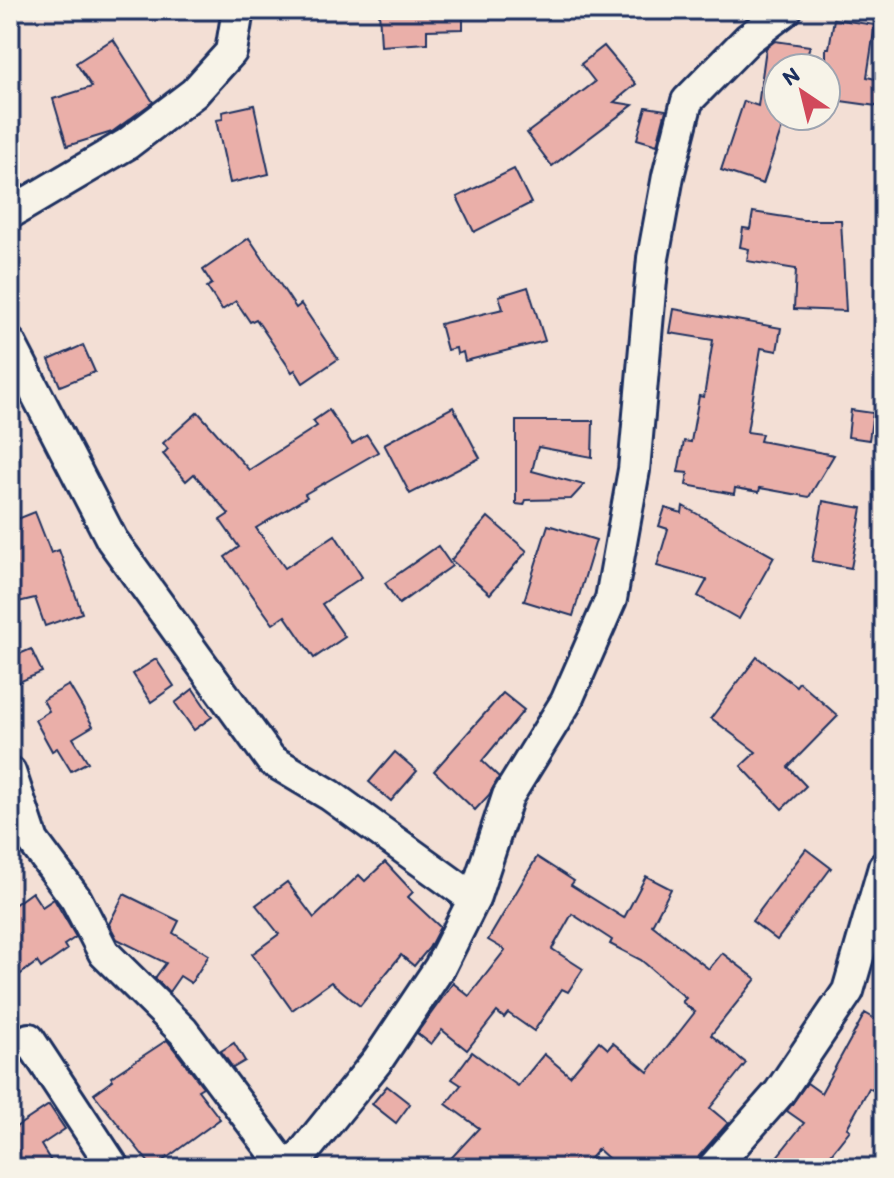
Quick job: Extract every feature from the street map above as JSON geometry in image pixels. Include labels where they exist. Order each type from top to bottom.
[{"type":"street","points":[[10,213],[127,144],[194,93],[231,52],[238,10]]},
{"type":"street","points":[[10,772],[33,841],[76,899],[104,953],[183,1031],[288,1168],[377,1061],[440,967],[474,899],[508,796],[566,702],[611,599],[634,470],[653,258],[668,176],[687,101],[748,39],[786,10]]},
{"type":"street","points":[[10,343],[112,540],[271,760],[330,795],[474,899]]},
{"type":"street","points":[[713,1168],[779,1093],[848,991],[884,867]]},
{"type":"street","points":[[29,1039],[114,1168]]},
{"type":"building","points":[[379,10],[463,10],[463,29],[427,30],[427,43],[381,46]]},
{"type":"building","points":[[834,19],[875,25],[867,77],[884,81],[884,107],[842,101],[842,52],[826,52]]},
{"type":"building","points":[[113,39],[153,102],[112,132],[67,146],[53,99],[92,87],[76,63]]},
{"type":"building","points":[[775,41],[810,46],[808,52],[765,52]]},
{"type":"building","points":[[604,46],[636,84],[614,102],[633,105],[552,166],[527,133],[595,82],[581,64]]},
{"type":"building","points":[[762,77],[762,132],[781,132],[763,184],[721,170],[744,101],[758,106]]},
{"type":"building","points":[[254,105],[269,174],[230,183],[216,120],[223,119],[222,112]]},
{"type":"building","points":[[646,107],[666,110],[657,145],[637,139]]},
{"type":"building","points":[[514,169],[531,203],[474,232],[457,197]]},
{"type":"building","points":[[753,212],[803,220],[841,220],[846,311],[794,309],[796,269],[747,261],[749,249],[740,247],[743,228],[750,229]]},
{"type":"building","points":[[249,238],[296,308],[301,304],[338,359],[303,383],[256,319],[250,322],[236,301],[222,310],[207,287],[212,284],[203,270]]},
{"type":"building","points":[[528,287],[545,341],[465,361],[463,352],[457,354],[456,348],[447,350],[440,324],[503,309],[499,296]]},
{"type":"building","points":[[674,309],[781,328],[777,351],[761,348],[747,432],[762,434],[760,441],[834,455],[809,497],[760,488],[759,492],[735,488],[734,494],[686,485],[688,473],[678,472],[684,441],[691,442],[699,396],[704,397],[713,340],[670,333]]},
{"type":"building","points":[[83,345],[95,372],[60,386],[49,360]]},
{"type":"building","points":[[453,407],[480,458],[410,494],[384,444]]},
{"type":"building","points":[[329,410],[352,444],[367,435],[378,452],[305,494],[307,497],[256,528],[285,568],[335,535],[362,577],[322,604],[345,637],[314,658],[285,616],[273,624],[225,557],[239,547],[220,520],[229,514],[194,474],[186,481],[163,454],[168,449],[163,443],[198,412],[249,470],[317,426],[313,421]]},
{"type":"building","points":[[851,410],[873,413],[869,440],[848,437]]},
{"type":"building","points":[[516,421],[593,421],[592,457],[538,447],[532,471],[584,485],[571,499],[526,500],[524,505],[516,504]]},
{"type":"building","points":[[823,501],[862,508],[851,568],[812,561]]},
{"type":"building","points":[[683,506],[774,557],[739,619],[698,596],[707,580],[657,566],[668,529],[659,526],[665,508],[682,513]]},
{"type":"building","points":[[35,512],[51,553],[59,550],[82,613],[45,626],[35,598],[10,604],[10,522]]},
{"type":"building","points":[[488,517],[527,551],[490,594],[451,560]]},
{"type":"building","points":[[548,525],[596,540],[573,616],[524,601]]},
{"type":"building","points":[[438,546],[452,566],[399,604],[385,583]]},
{"type":"building","points":[[31,649],[42,672],[10,686],[10,658]]},
{"type":"building","points":[[757,657],[796,686],[799,682],[838,716],[788,767],[806,786],[782,809],[741,766],[756,752],[711,718]]},
{"type":"building","points":[[156,659],[174,686],[151,702],[133,674]]},
{"type":"building","points":[[69,685],[93,726],[73,738],[88,762],[71,771],[57,748],[52,751],[35,720],[49,711],[43,700]]},
{"type":"building","points":[[193,689],[212,717],[194,730],[175,703]]},
{"type":"building","points":[[503,693],[524,710],[482,761],[499,777],[489,795],[475,810],[434,771]]},
{"type":"building","points":[[395,752],[417,771],[391,801],[369,782]]},
{"type":"building","points":[[806,849],[831,868],[777,940],[752,921]]},
{"type":"building","points":[[537,857],[574,881],[571,885],[624,918],[646,876],[671,889],[652,925],[709,969],[722,953],[756,979],[711,1035],[746,1063],[710,1108],[728,1123],[699,1156],[695,1168],[619,1168],[598,1149],[582,1168],[442,1168],[479,1128],[446,1104],[461,1085],[452,1079],[472,1052],[518,1086],[544,1054],[570,1076],[599,1041],[608,1049],[613,1043],[648,1072],[695,1012],[682,1002],[686,998],[641,960],[610,944],[612,940],[572,914],[552,949],[583,969],[568,992],[562,989],[534,1031],[508,1013],[504,1018],[497,1012],[467,1050],[442,1030],[431,1044],[417,1033],[453,983],[469,996],[505,950],[488,940]]},
{"type":"building","points":[[385,862],[413,892],[408,897],[440,927],[429,948],[414,966],[401,955],[360,1006],[331,982],[292,1010],[252,954],[279,934],[256,905],[287,882],[314,918],[359,875],[365,881]]},
{"type":"building","points":[[32,892],[42,907],[54,899],[76,937],[64,945],[67,950],[41,968],[37,962],[10,982],[10,908]]},
{"type":"building","points":[[124,894],[179,921],[173,933],[209,955],[191,983],[180,976],[169,992],[155,978],[166,963],[117,939],[109,924]]},
{"type":"building","points":[[865,1013],[884,1024],[884,1096],[869,1088],[847,1128],[850,1130],[820,1168],[768,1168],[804,1123],[787,1111],[807,1083],[821,1093]]},
{"type":"building","points":[[167,1040],[203,1087],[198,1090],[220,1119],[153,1168],[94,1094],[113,1080],[111,1077]]},
{"type":"building","points":[[234,1043],[245,1061],[233,1068],[221,1051]]},
{"type":"building","points":[[387,1086],[410,1104],[396,1123],[372,1104]]},
{"type":"building","points":[[49,1105],[65,1129],[41,1145],[55,1168],[10,1168],[10,1131]]}]
